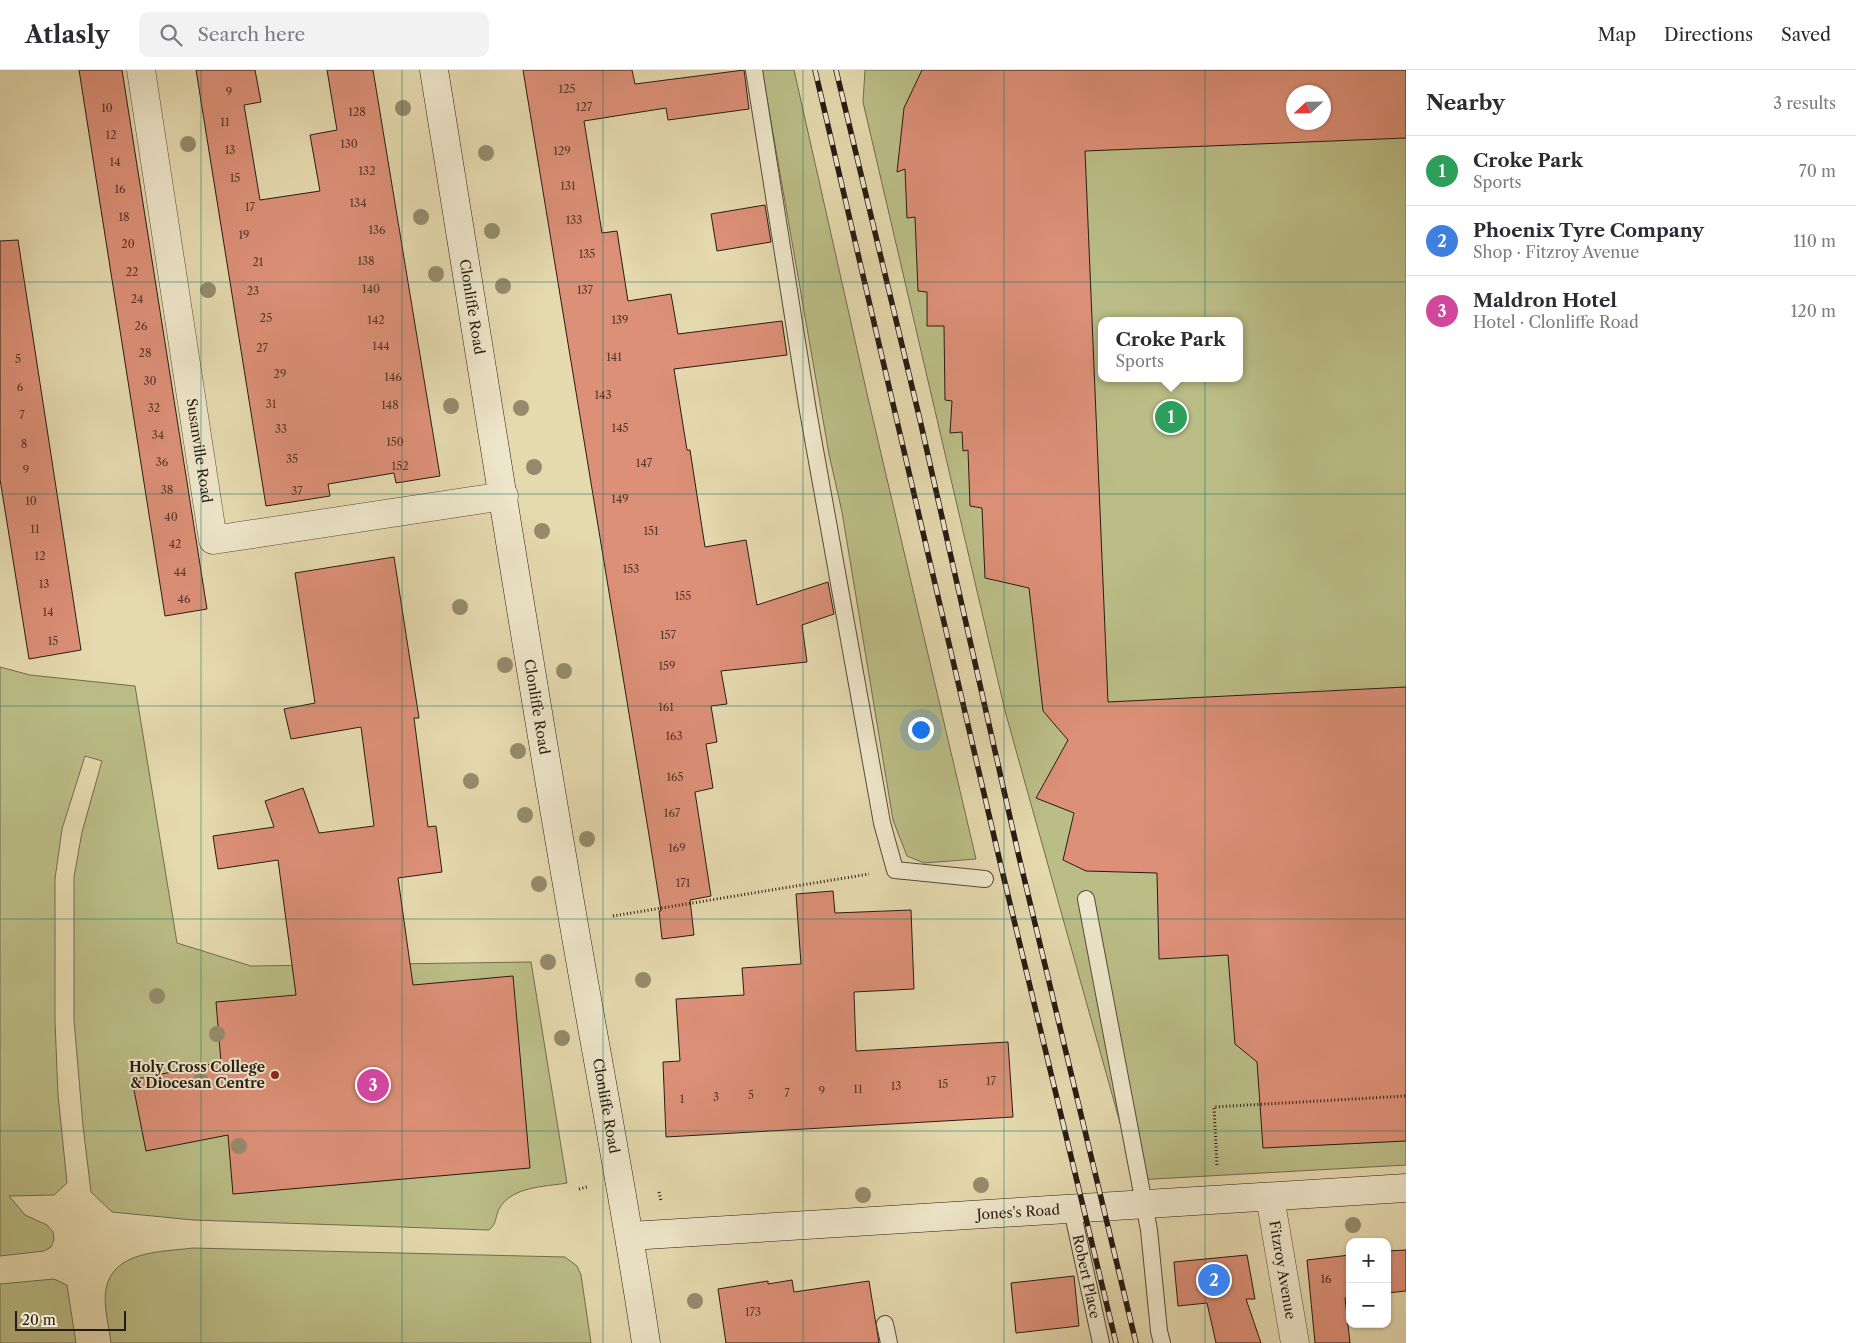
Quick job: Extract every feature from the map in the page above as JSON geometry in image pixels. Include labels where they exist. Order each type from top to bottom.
[{"type":"street","name":"Susanville Road","points":[[141,70],[213,540],[504,496]]},
{"type":"street","name":"Clonliffe Road","points":[[434,70],[570,905],[630,1236],[646,1343]]},
{"type":"street","name":"Jones's Road","points":[[630,1236],[1144,1206],[1406,1188]]},
{"type":"street","name":"Fitzroy Avenue","points":[[1270,1197],[1296,1343]]},
{"type":"lane","points":[[754,70],[808,411],[882,823],[895,870],[985,879]]},
{"type":"lane","points":[[1086,899],[1149,1230],[1162,1343]]},
{"type":"lane","name":"Robert Place","points":[[1072,1210],[1101,1343]]},
{"type":"lane","points":[[885,1324],[889,1343]]},
{"type":"path","points":[[613,916],[895,870]]},
{"type":"path","points":[[1217,1165],[1214,1107],[1406,1096]]},
{"type":"green space","points":[[762,70],[794,70],[868,398],[976,859],[924,863],[907,856],[893,820],[842,512],[829,454]]},
{"type":"green space","points":[[865,70],[1406,70],[1406,1165],[1136,1180],[1005,711],[863,102]]},
{"type":"green space","name":"Holy Cross College & Diocesan Centre","points":[[0,667],[30,675],[135,686],[177,943],[251,966],[531,962],[567,1183],[529,1189],[512,1196],[499,1209],[495,1223],[489,1230],[193,1220],[112,1212],[91,1192],[74,1020],[74,877],[82,832],[102,761],[85,756],[62,829],[55,879],[55,1021],[58,1095],[67,1183],[54,1195],[9,1196],[25,1215],[47,1225],[53,1232],[54,1240],[51,1247],[44,1251],[0,1256]]},
{"type":"green space","points":[[193,1248],[565,1257],[577,1266],[581,1275],[591,1343],[111,1343],[105,1295],[111,1276],[118,1267],[141,1255]]},
{"type":"green space","points":[[54,1279],[67,1285],[76,1343],[0,1343],[0,1284]]},
{"type":"building","points":[[79,70],[122,70],[207,609],[165,616]]},
{"type":"building","points":[[196,70],[255,70],[261,102],[244,105],[260,200],[320,191],[310,135],[337,130],[327,70],[373,70],[440,476],[396,483],[394,473],[328,484],[330,496],[266,506]]},
{"type":"building","points":[[523,70],[632,70],[635,84],[744,70],[749,109],[668,120],[666,108],[584,121],[602,233],[617,231],[628,301],[671,294],[678,334],[782,321],[787,355],[674,369],[687,450],[690,450],[705,547],[746,540],[757,605],[828,582],[834,614],[802,625],[807,662],[721,671],[727,704],[711,706],[717,742],[706,744],[713,788],[695,792],[711,896],[690,900],[694,935],[662,939],[659,911],[661,911],[649,835]]},
{"type":"building","points":[[922,70],[1406,70],[1406,138],[1085,151],[1108,702],[1406,687],[1406,1141],[1263,1148],[1257,1062],[1235,1044],[1228,955],[1159,959],[1157,873],[1086,871],[1063,860],[1074,813],[1036,798],[1068,740],[1043,711],[1029,588],[985,578],[982,508],[970,506],[968,450],[963,451],[962,432],[950,433],[952,401],[945,400],[944,326],[927,326],[927,292],[918,291],[915,217],[907,218],[905,169],[897,172],[904,108]]},
{"type":"building","points":[[765,205],[771,242],[717,251],[711,214]]},
{"type":"building","points":[[18,240],[81,650],[29,659],[0,479],[0,241]]},
{"type":"building","points":[[394,557],[419,718],[414,718],[428,827],[436,826],[442,872],[398,878],[413,985],[513,976],[530,1168],[233,1194],[228,1135],[146,1151],[132,1080],[221,1062],[216,1002],[296,995],[278,860],[218,869],[213,836],[274,827],[265,801],[303,788],[319,833],[374,826],[361,727],[291,739],[284,709],[315,703],[295,573]]},
{"type":"building","points":[[833,891],[835,913],[911,910],[914,989],[854,992],[856,1051],[1008,1042],[1013,1117],[666,1137],[663,1062],[680,1061],[676,999],[744,995],[742,968],[801,964],[796,894]]},
{"type":"building","points":[[1406,1250],[1406,1291],[1391,1293],[1391,1251]]},
{"type":"building","points":[[1247,1255],[1255,1299],[1246,1299],[1261,1343],[1216,1343],[1207,1303],[1178,1306],[1174,1262]]},
{"type":"building","points":[[1346,1255],[1346,1328],[1348,1328],[1350,1343],[1315,1343],[1307,1260]]},
{"type":"building","points":[[1074,1276],[1079,1326],[1016,1333],[1011,1283]]},
{"type":"building","points":[[792,1280],[794,1292],[869,1281],[879,1343],[726,1343],[718,1289],[768,1281],[768,1284]]},
{"type":"railway","points":[[815,70],[1000,862],[1116,1343]]},
{"type":"railway","points":[[836,70],[920,420],[1019,857],[1136,1343]]},
{"type":"place","name":"Croke Park","points":[[1171,417]]},
{"type":"place","name":"Holy Cross College & Diocesan Centre","points":[[275,1075]]},
{"type":"place","name":"Maldron Hotel","points":[[373,1085]]},
{"type":"place","name":"Phoenix Tyre Company","points":[[1214,1280]]}]
